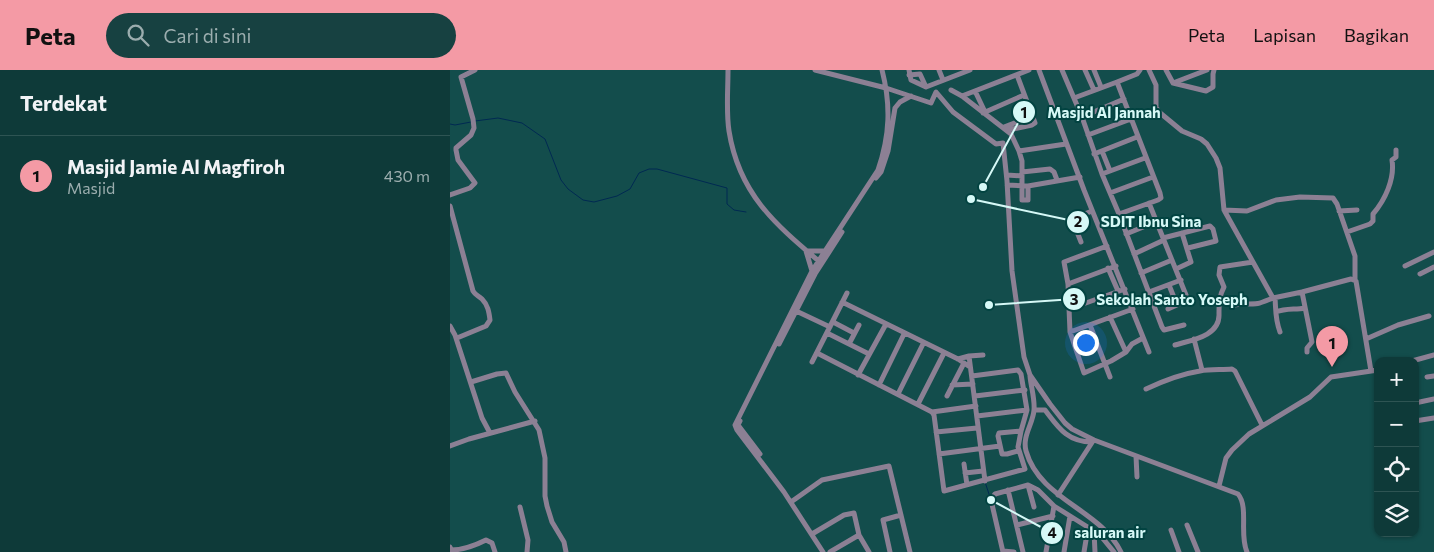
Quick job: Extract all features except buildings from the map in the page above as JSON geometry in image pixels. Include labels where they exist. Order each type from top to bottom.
[{"type":"street","points":[[450,195],[470,188],[475,183],[458,160],[456,150],[473,132],[474,121],[461,77],[456,70]]},
{"type":"street","points":[[461,77],[475,70]]},
{"type":"street","points":[[728,70],[728,130],[740,172],[753,196],[766,213],[820,262]]},
{"type":"street","points":[[815,70],[886,88],[931,103],[936,92],[953,112],[982,134],[996,144],[1004,143],[1012,271],[1024,357],[1030,375],[1034,410],[1026,437],[1026,451],[1038,476],[1058,495],[1107,532],[1116,541],[1121,552]]},
{"type":"street","points":[[824,552],[792,502],[736,425],[825,251],[878,170],[885,142],[889,103],[882,70]]},
{"type":"street","points":[[938,70],[943,80]]},
{"type":"street","points":[[926,87],[920,74],[909,73],[912,81],[926,87],[957,72],[970,70]]},
{"type":"street","points":[[962,96],[1029,70]]},
{"type":"street","points":[[1039,70],[1092,211],[1116,266],[1149,352]]},
{"type":"street","points":[[1062,70],[1082,117],[1094,154],[1162,327],[1164,330],[1184,325]]},
{"type":"street","points":[[1086,70],[1094,90]]},
{"type":"street","points":[[1094,70],[1101,87]]},
{"type":"street","points":[[1074,98],[1137,74],[1140,70]]},
{"type":"street","points":[[1148,70],[1156,85],[1156,107],[1159,112],[1182,131],[1202,139],[1216,158],[1220,168],[1224,210],[1274,298],[1275,317],[1280,332]]},
{"type":"street","points":[[1166,70],[1173,83],[1206,91],[1213,88],[1214,70]]},
{"type":"street","points":[[1173,83],[1207,70]]},
{"type":"street","points":[[1006,129],[1033,116],[1017,75]]},
{"type":"street","points":[[1117,82],[1161,198],[1119,214]]},
{"type":"street","points":[[951,90],[1006,129],[1020,151],[1025,186]]},
{"type":"street","points":[[975,91],[984,112]]},
{"type":"street","points":[[984,112],[1024,95]]},
{"type":"street","points":[[794,310],[812,271],[881,172],[888,151],[894,111],[897,105],[911,96]]},
{"type":"street","points":[[1082,117],[1124,100]]},
{"type":"street","points":[[889,103],[897,105]]},
{"type":"street","points":[[1088,135],[1131,119]]},
{"type":"street","points":[[1094,154],[1137,137]]},
{"type":"street","points":[[1020,151],[1066,144]]},
{"type":"street","points":[[1347,232],[1374,221],[1373,214],[1381,206],[1388,188],[1392,173],[1392,160],[1396,157],[1396,150]]},
{"type":"street","points":[[1102,151],[1110,171]]},
{"type":"street","points":[[1102,174],[1145,158]]},
{"type":"street","points":[[1007,175],[1050,169],[1054,172],[1057,180]]},
{"type":"street","points":[[1007,185],[1025,186],[1080,177]]},
{"type":"street","points":[[1110,193],[1153,177]]},
{"type":"street","points":[[1224,210],[1247,211],[1276,200],[1324,197],[1334,199],[1347,232],[1355,261],[1355,280],[1357,282],[1371,371]]},
{"type":"street","points":[[1149,203],[1158,221],[1163,239],[1188,300],[1168,308]]},
{"type":"street","points":[[450,206],[473,290],[475,295],[483,300],[486,305],[490,320],[486,326],[456,338]]},
{"type":"street","points":[[1339,212],[1357,210]]},
{"type":"street","points":[[1081,242],[1072,220],[1092,211]]},
{"type":"street","points":[[1126,234],[1158,221]]},
{"type":"street","points":[[1134,254],[1163,239],[1210,226],[1213,229],[1216,241],[1188,248]]},
{"type":"street","points":[[1176,269],[1191,262],[1182,233]]},
{"type":"street","points":[[1106,246],[1064,262],[1068,284],[1070,332],[1084,373],[1126,352],[1132,344],[1143,338]]},
{"type":"street","points":[[806,251],[825,251]]},
{"type":"street","points":[[806,251],[812,271]]},
{"type":"street","points":[[1405,266],[1433,254]]},
{"type":"street","points":[[1141,273],[1172,260]]},
{"type":"street","points":[[1175,345],[1215,329],[1218,322],[1220,294],[1224,287],[1219,275],[1219,268],[1253,262]]},
{"type":"street","points":[[1068,284],[1116,266]]},
{"type":"street","points":[[1108,268],[1118,291]]},
{"type":"street","points":[[1420,274],[1433,269]]},
{"type":"street","points":[[1149,292],[1180,280]]},
{"type":"street","points":[[1230,300],[1231,305],[1234,306],[1242,303],[1256,305],[1274,298],[1334,283],[1355,280]]},
{"type":"street","points":[[1169,285],[1177,305]]},
{"type":"street","points":[[1069,309],[1125,289]]},
{"type":"street","points":[[1302,292],[1312,342],[1307,348],[1307,352]]},
{"type":"street","points":[[812,362],[847,293]]},
{"type":"street","points":[[842,302],[923,344],[958,359],[970,367]]},
{"type":"street","points":[[1276,312],[1285,309],[1305,308]]},
{"type":"street","points":[[1070,332],[1133,309]]},
{"type":"street","points":[[794,310],[854,333]]},
{"type":"street","points":[[1366,339],[1398,325],[1429,316]]},
{"type":"street","points":[[1110,317],[1126,352]]},
{"type":"street","points":[[858,374],[886,324]]},
{"type":"street","points":[[849,344],[859,325]]},
{"type":"street","points":[[1090,325],[1110,377]]},
{"type":"street","points":[[450,326],[456,338],[482,418],[490,433]]},
{"type":"street","points":[[827,333],[869,354]]},
{"type":"street","points":[[879,384],[904,334]]},
{"type":"street","points":[[1194,339],[1202,370]]},
{"type":"street","points":[[898,394],[923,344]]},
{"type":"street","points":[[817,353],[932,412],[976,406]]},
{"type":"street","points":[[918,404],[944,353]]},
{"type":"street","points":[[958,359],[983,355]]},
{"type":"street","points":[[1419,359],[1434,355]]},
{"type":"street","points":[[969,356],[985,481]]},
{"type":"street","points":[[947,396],[964,363]]},
{"type":"street","points":[[1146,389],[1162,381],[1202,370],[1232,369],[1236,371],[1262,426]]},
{"type":"street","points":[[932,412],[944,491],[1024,470],[1018,451],[1027,410],[1022,377],[1018,370],[972,376]]},
{"type":"street","points":[[1219,486],[1226,458],[1242,440],[1310,397],[1331,377],[1374,371]]},
{"type":"street","points":[[471,382],[496,374],[506,373],[515,392],[535,421],[546,458],[545,496],[547,506],[552,522],[562,537],[566,552]]},
{"type":"street","points":[[1030,375],[1050,404],[1072,429],[1093,441],[1219,486],[1241,497],[1243,508],[1243,542],[1247,552]]},
{"type":"street","points":[[1428,377],[1434,376]]},
{"type":"street","points":[[952,385],[973,384]]},
{"type":"street","points":[[975,396],[1025,390]]},
{"type":"street","points":[[1419,402],[1434,399]]},
{"type":"street","points":[[977,416],[1027,410]]},
{"type":"street","points":[[1034,410],[1045,410],[1060,431],[1070,437],[1084,442],[1093,441]]},
{"type":"street","points":[[1419,420],[1434,418]]},
{"type":"street","points":[[450,446],[535,421]]},
{"type":"street","points":[[936,432],[977,428]]},
{"type":"street","points":[[1018,451],[1004,455],[1000,451],[1000,433],[1021,431]]},
{"type":"street","points":[[1058,495],[1093,441]]},
{"type":"street","points":[[939,454],[1000,446]]},
{"type":"street","points":[[1136,456],[1137,477]]},
{"type":"street","points":[[964,464],[967,486]]},
{"type":"street","points":[[792,502],[822,480],[889,466],[910,552]]},
{"type":"street","points":[[965,473],[983,470]]},
{"type":"street","points":[[1028,485],[1034,507]]},
{"type":"street","points":[[1014,552],[1003,551],[991,500],[995,494],[1028,485],[1038,490],[1054,506],[1100,535],[1114,552]]},
{"type":"street","points":[[1008,490],[1023,552]]},
{"type":"street","points":[[1033,500],[1046,498]]},
{"type":"street","points":[[1046,552],[1054,506]]},
{"type":"street","points":[[520,507],[528,540],[527,552]]},
{"type":"street","points":[[813,533],[844,515],[854,513],[859,535],[869,552]]},
{"type":"street","points":[[890,552],[883,520],[901,516]]},
{"type":"street","points":[[1017,525],[1052,516]]},
{"type":"street","points":[[1064,552],[1070,516]]},
{"type":"street","points":[[1187,525],[1198,552]]},
{"type":"street","points":[[1084,552],[1091,530]]},
{"type":"street","points":[[1091,530],[1095,552]]},
{"type":"street","points":[[1171,530],[1179,552]]},
{"type":"street","points":[[830,552],[859,535]]},
{"type":"street","points":[[450,547],[451,550],[456,550],[486,540],[492,543],[495,552]]},
{"type":"waterway","points":[[475,121],[498,118],[522,123],[545,139],[561,180],[568,189],[583,200],[594,202],[617,196],[630,189],[639,173],[649,169],[657,169],[727,188],[727,204],[734,210],[746,212]]},
{"type":"waterway","points":[[450,124],[471,122]]},
{"type":"waterway","points":[[985,482],[990,497]]},
{"type":"place","name":"Masjid Al Jannah","points":[[983,187]]},
{"type":"place","name":"SDIT Ibnu Sina","points":[[971,199]]},
{"type":"place","name":"Sekolah Santo Yoseph","points":[[989,305]]},
{"type":"place","name":"Masjid Jamie Al Magfiroh","points":[[1332,367]]},
{"type":"place","name":"saluran air","points":[[991,500]]}]
